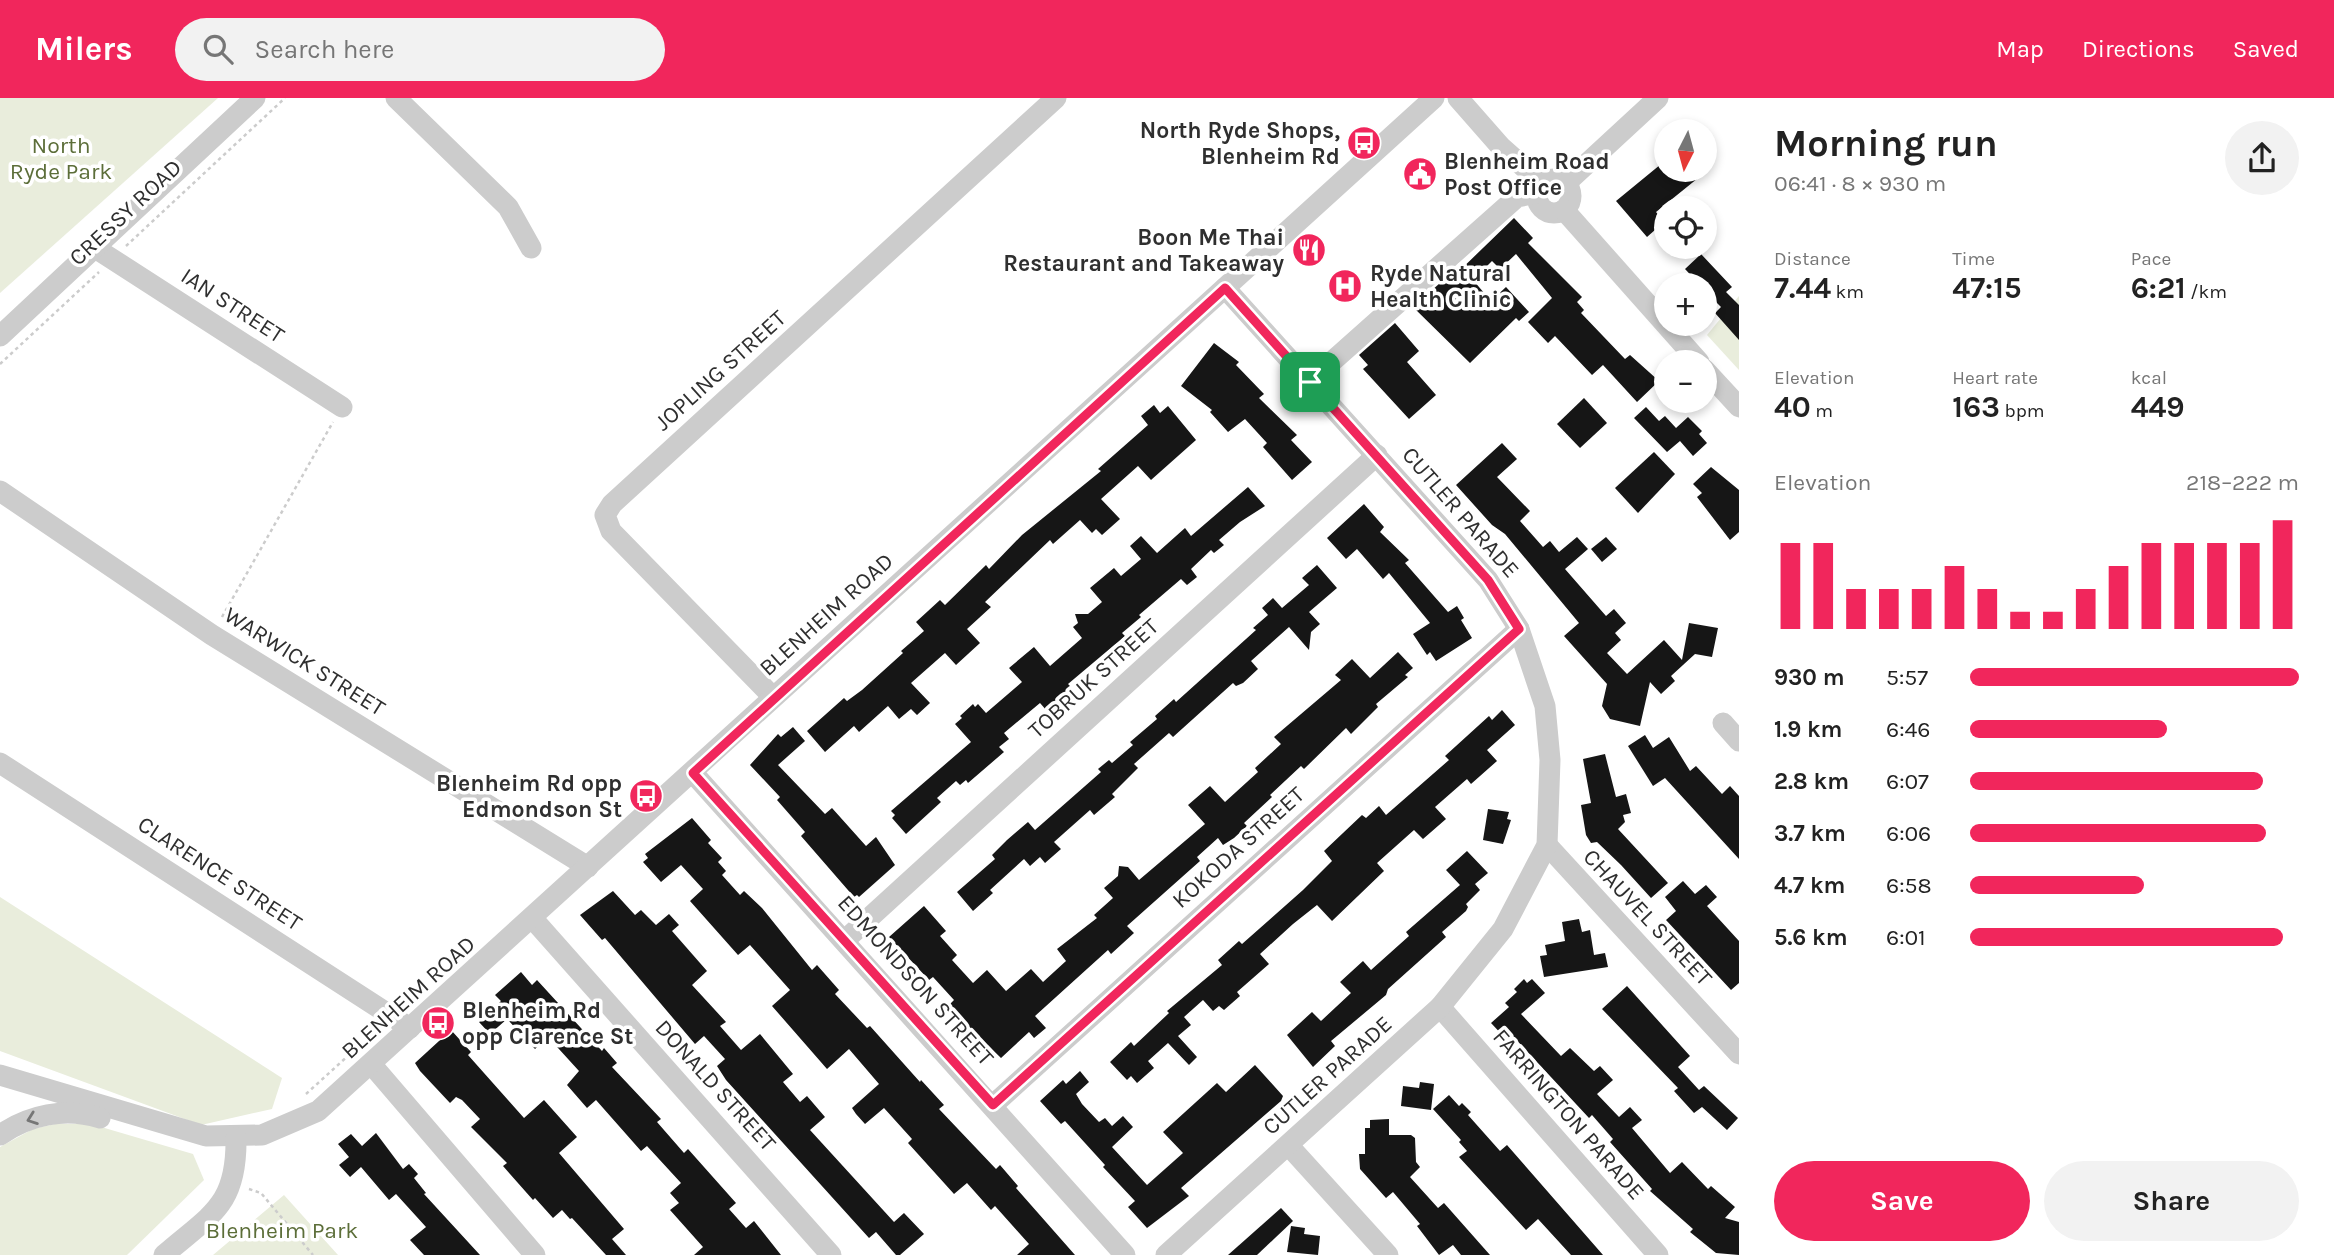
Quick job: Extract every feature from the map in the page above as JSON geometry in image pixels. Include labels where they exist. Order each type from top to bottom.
[{"type":"street","name":"CRESSY ROAD","points":[[0,336],[104,253],[255,98]]},
{"type":"street","points":[[396,98],[508,207],[531,248]]},
{"type":"street","name":"JOPLING STREET","points":[[773,697],[611,531],[606,515],[612,504],[1056,98]]},
{"type":"street","name":"BLENHEIM ROAD","points":[[0,1074],[193,1134],[236,1138],[277,1131],[311,1115],[372,1065],[773,697],[1434,98]]},
{"type":"street","points":[[1310,382],[1517,197],[1539,188],[1554,178],[1566,183],[1572,195],[1564,210],[1553,213],[1543,209],[1539,188],[1458,98]]},
{"type":"street","points":[[1566,183],[1658,98]]},
{"type":"street","points":[[1564,210],[1688,350]]},
{"type":"street","name":"IAN STREET","points":[[104,253],[342,407]]},
{"type":"street","name":"CUTLER PARADE","points":[[1166,1255],[1440,1007],[1503,929],[1547,845],[1550,760],[1545,706],[1519,629],[1488,580],[1225,288]]},
{"type":"street","points":[[1717,383],[1739,407]]},
{"type":"street","name":"TOBRUK STREET","points":[[845,940],[1377,455]]},
{"type":"street","name":"WARWICK STREET","points":[[0,491],[212,635],[588,867]]},
{"type":"street","name":"KOKODA STREET","points":[[993,1105],[1519,629]]},
{"type":"street","points":[[1723,723],[1739,741]]},
{"type":"street","name":"CLARENCE STREET","points":[[0,763],[410,1028]]},
{"type":"street","name":"EDMONDSON STREET","points":[[693,773],[1125,1255]]},
{"type":"street","name":"CHAUVEL STREET","points":[[1547,845],[1739,1054]]},
{"type":"street","name":"DONALD STREET","points":[[533,919],[831,1255]]},
{"type":"street","name":"FARRINGTON PARADE","points":[[1440,1007],[1658,1255]]},
{"type":"street","points":[[372,1065],[535,1255]]},
{"type":"street","points":[[0,1135],[41,1116],[66,1113],[94,1116],[166,1138],[193,1134]]},
{"type":"street","points":[[164,1255],[211,1214],[227,1195],[233,1182],[236,1138]]},
{"type":"street","points":[[1289,1146],[1388,1255]]},
{"type":"path","name":"CRESSY ROAD","points":[[0,364],[104,253],[285,98]]},
{"type":"path","points":[[212,635],[342,407]]},
{"type":"path","points":[[298,1101],[368,1038],[373,1024]]},
{"type":"path","points":[[233,1182],[261,1193],[313,1255]]},
{"type":"green space","name":"North Ryde Park","points":[[0,98],[218,98],[0,293]]},
{"type":"green space","points":[[1739,296],[1739,370],[1708,336],[1717,336],[1717,323]]},
{"type":"green space","points":[[0,897],[282,1078],[272,1109],[201,1125],[0,1051]]},
{"type":"green space","points":[[55,1124],[91,1124],[193,1154],[204,1180],[127,1255],[0,1255],[0,1147],[33,1129]]},
{"type":"green space","name":"Blenheim Park","points":[[284,1195],[338,1255],[213,1255]]},
{"type":"building","points":[[1654,170],[1654,182],[1693,182],[1676,196],[1654,196],[1654,231],[1647,237],[1616,201]]},
{"type":"building","points":[[1514,218],[1533,238],[1528,243],[1582,297],[1577,302],[1584,310],[1581,313],[1625,359],[1630,355],[1654,377],[1654,386],[1637,402],[1603,365],[1592,375],[1555,336],[1548,343],[1528,322],[1552,298],[1516,254],[1500,269],[1492,261],[1473,280],[1491,301],[1506,287],[1529,312],[1519,321],[1516,318],[1470,363],[1413,307],[1449,275],[1452,278]]},
{"type":"building","points":[[1696,259],[1706,259],[1732,287],[1726,292],[1739,305],[1739,340],[1717,315],[1721,307],[1717,303],[1717,273],[1689,273],[1685,269]]},
{"type":"building","points":[[1395,323],[1419,351],[1407,362],[1436,395],[1409,419],[1363,369],[1368,365],[1359,355]]},
{"type":"building","points":[[1214,343],[1239,362],[1236,365],[1264,394],[1259,398],[1297,435],[1291,440],[1312,462],[1292,480],[1263,447],[1267,443],[1245,419],[1228,432],[1210,412],[1212,410],[1181,386]]},
{"type":"building","points":[[1584,398],[1607,423],[1580,448],[1557,424]]},
{"type":"building","points":[[1154,405],[1160,413],[1168,406],[1196,440],[1151,480],[1138,466],[1101,499],[1120,519],[1102,535],[1096,529],[1092,533],[1080,520],[1053,544],[1050,540],[985,602],[991,607],[967,629],[980,643],[956,665],[945,653],[911,683],[930,703],[917,715],[911,709],[899,719],[888,706],[859,732],[854,726],[825,752],[807,731],[844,698],[847,701],[862,690],[903,653],[901,651],[924,631],[916,622],[940,600],[945,605],[986,565],[989,569],[1022,535],[1101,471],[1098,469],[1148,425],[1141,416]]},
{"type":"building","points":[[1646,407],[1659,421],[1665,416],[1676,428],[1688,417],[1702,431],[1699,434],[1707,443],[1693,456],[1680,441],[1667,452],[1634,418]]},
{"type":"building","points":[[1502,443],[1517,459],[1497,477],[1530,511],[1520,521],[1543,547],[1550,541],[1559,552],[1577,537],[1588,549],[1565,569],[1606,616],[1614,609],[1626,623],[1615,633],[1621,640],[1607,653],[1627,674],[1664,640],[1682,660],[1689,623],[1718,628],[1712,657],[1695,654],[1671,676],[1675,681],[1661,694],[1650,682],[1640,726],[1610,719],[1602,706],[1607,684],[1564,636],[1579,623],[1505,534],[1492,525],[1456,485]]},
{"type":"building","points":[[1654,452],[1675,474],[1638,513],[1615,488]]},
{"type":"building","points":[[1711,467],[1739,490],[1739,532],[1730,540],[1697,497],[1702,493],[1693,484]]},
{"type":"building","points":[[1248,487],[1265,506],[1240,522],[1219,540],[1224,545],[1214,553],[1211,550],[1191,569],[1197,577],[1187,585],[1181,579],[1139,615],[1141,617],[1122,633],[1125,636],[1068,684],[1071,687],[1047,711],[1040,703],[1004,733],[1009,739],[999,747],[1004,752],[968,783],[966,780],[960,785],[956,781],[937,798],[941,802],[906,834],[892,818],[895,815],[891,811],[971,742],[955,724],[962,718],[960,716],[973,704],[975,707],[978,704],[986,713],[1022,682],[1009,668],[1034,647],[1050,666],[1082,638],[1073,627],[1078,623],[1075,614],[1088,614],[1102,602],[1090,588],[1114,568],[1121,576],[1141,559],[1130,546],[1141,536],[1157,553],[1185,528],[1191,536]]},
{"type":"building","points":[[1364,504],[1384,527],[1380,532],[1409,560],[1405,563],[1448,612],[1457,606],[1464,618],[1461,620],[1472,638],[1436,661],[1430,652],[1427,655],[1413,634],[1430,623],[1389,573],[1383,579],[1357,549],[1346,559],[1327,538]]},
{"type":"building","points":[[1606,537],[1617,549],[1602,562],[1591,549]]},
{"type":"building","points":[[1317,565],[1337,588],[1309,612],[1320,624],[1311,632],[1309,650],[1289,627],[1251,661],[1258,669],[1243,683],[1236,686],[1233,683],[1173,737],[1169,733],[1134,764],[1138,768],[1112,794],[1115,797],[1094,815],[1090,810],[1054,842],[1061,849],[1045,863],[1040,857],[1030,866],[1024,859],[990,890],[993,893],[973,911],[957,892],[995,859],[992,855],[1028,822],[1035,830],[1101,772],[1098,769],[1109,760],[1112,763],[1133,745],[1130,742],[1157,719],[1155,716],[1174,699],[1176,702],[1256,630],[1253,628],[1268,615],[1262,608],[1273,598],[1282,608],[1309,585],[1302,578]]},
{"type":"building","points":[[1398,652],[1413,668],[1405,675],[1408,677],[1376,704],[1378,707],[1351,734],[1346,728],[1304,769],[1301,766],[1270,795],[1272,797],[1244,823],[1247,826],[1234,838],[1223,845],[1218,838],[1197,857],[1200,861],[1127,926],[1134,933],[1111,954],[1108,950],[1035,1016],[1046,1028],[1034,1038],[1029,1032],[1001,1058],[948,1006],[954,1000],[933,977],[929,980],[889,937],[924,906],[946,931],[940,936],[957,955],[952,960],[973,983],[987,970],[1006,991],[1031,969],[1043,982],[1066,961],[1057,949],[1097,918],[1094,915],[1113,898],[1104,888],[1118,876],[1119,866],[1128,867],[1139,880],[1205,824],[1188,805],[1210,786],[1225,802],[1258,772],[1255,768],[1281,744],[1274,737],[1341,680],[1335,675],[1352,659],[1370,678]]},
{"type":"building","points":[[1502,710],[1515,725],[1487,750],[1497,761],[1471,784],[1467,779],[1435,807],[1446,819],[1423,839],[1414,830],[1377,863],[1384,871],[1332,921],[1317,905],[1293,924],[1260,954],[1269,964],[1237,992],[1240,996],[1224,1010],[1219,1006],[1213,1011],[1203,1000],[1184,1017],[1191,1025],[1178,1036],[1197,1057],[1189,1065],[1168,1043],[1148,1061],[1154,1068],[1137,1083],[1131,1076],[1127,1080],[1110,1062],[1131,1042],[1134,1046],[1169,1013],[1167,1011],[1222,965],[1218,960],[1239,941],[1242,944],[1303,890],[1332,861],[1324,851],[1362,815],[1366,818],[1379,806],[1386,815],[1449,760],[1445,756],[1489,716],[1492,720]]},
{"type":"building","points":[[793,727],[805,741],[778,765],[825,814],[832,808],[866,846],[876,837],[895,865],[859,897],[854,897],[801,836],[805,832],[777,800],[780,797],[750,765],[778,734],[781,737]]},
{"type":"building","points":[[1645,735],[1653,748],[1669,737],[1690,771],[1696,766],[1722,794],[1730,786],[1739,796],[1739,859],[1665,778],[1653,786],[1628,746]]},
{"type":"building","points":[[1605,754],[1616,797],[1626,794],[1631,813],[1623,815],[1625,822],[1618,829],[1668,883],[1651,898],[1621,865],[1597,842],[1591,843],[1586,835],[1581,805],[1591,803],[1583,759]]},
{"type":"building","points":[[1488,809],[1509,812],[1507,819],[1511,820],[1503,844],[1483,840]]},
{"type":"building","points":[[692,818],[711,840],[708,843],[722,858],[718,862],[726,871],[722,875],[740,895],[744,891],[762,908],[812,970],[817,965],[839,990],[835,994],[867,1028],[870,1026],[944,1105],[939,1109],[996,1169],[1000,1165],[1018,1186],[1016,1188],[1075,1255],[1017,1255],[1029,1244],[995,1206],[991,1210],[967,1183],[954,1194],[908,1143],[912,1139],[884,1108],[865,1124],[856,1114],[852,1108],[879,1084],[849,1049],[827,1069],[772,1006],[790,990],[750,945],[738,955],[690,901],[703,889],[681,865],[661,882],[643,862],[648,858],[645,854]]},
{"type":"building","points":[[1467,851],[1488,873],[1475,884],[1480,890],[1466,904],[1466,911],[1442,932],[1446,937],[1388,989],[1386,995],[1331,1041],[1335,1046],[1313,1067],[1287,1035],[1312,1012],[1321,1021],[1351,993],[1340,982],[1363,961],[1371,970],[1409,936],[1406,932],[1460,885],[1446,870]]},
{"type":"building","points":[[1683,881],[1695,894],[1706,885],[1717,897],[1707,906],[1739,941],[1739,983],[1731,990],[1666,920],[1676,911],[1665,897]]},
{"type":"building","points":[[613,891],[635,915],[641,910],[656,925],[669,914],[679,925],[672,931],[707,971],[692,985],[726,1022],[720,1026],[741,1050],[760,1034],[793,1074],[783,1082],[800,1102],[807,1096],[825,1117],[810,1130],[894,1222],[904,1213],[924,1234],[900,1255],[896,1255],[876,1232],[869,1238],[726,1080],[717,1066],[725,1059],[704,1036],[695,1044],[605,938],[602,940],[580,915]]},
{"type":"building","points":[[1579,919],[1582,932],[1590,930],[1594,955],[1605,953],[1608,967],[1544,977],[1540,956],[1547,955],[1545,945],[1565,941],[1562,922]]},
{"type":"building","points":[[521,972],[532,985],[537,980],[602,1051],[604,1048],[617,1063],[612,1067],[661,1119],[657,1122],[684,1153],[688,1149],[736,1203],[729,1209],[746,1228],[754,1221],[781,1255],[694,1255],[703,1247],[670,1210],[679,1203],[670,1193],[681,1183],[647,1146],[641,1151],[596,1100],[587,1108],[567,1085],[579,1071],[548,1037],[535,1049],[507,1019],[490,1034],[479,1022],[501,1001],[495,995]]},
{"type":"building","points":[[1524,979],[1527,983],[1532,979],[1545,993],[1521,1014],[1561,1056],[1570,1048],[1594,1071],[1600,1066],[1613,1080],[1597,1094],[1619,1117],[1630,1107],[1642,1120],[1632,1128],[1670,1173],[1682,1162],[1708,1189],[1711,1186],[1735,1207],[1725,1218],[1739,1222],[1739,1255],[1716,1253],[1690,1232],[1693,1229],[1650,1191],[1652,1189],[1610,1142],[1613,1139],[1592,1115],[1589,1118],[1511,1034],[1506,1039],[1491,1023],[1509,1007],[1505,1003],[1517,992],[1514,989]]},
{"type":"building","points":[[1627,986],[1690,1056],[1678,1067],[1699,1090],[1704,1086],[1738,1118],[1727,1130],[1702,1107],[1694,1113],[1674,1091],[1678,1088],[1602,1009]]},
{"type":"building","points":[[451,1030],[471,1052],[468,1055],[524,1118],[544,1100],[577,1137],[559,1153],[624,1229],[612,1239],[626,1255],[606,1255],[562,1210],[553,1218],[535,1198],[533,1200],[503,1166],[507,1163],[471,1127],[480,1119],[462,1100],[456,1097],[450,1103],[420,1071],[415,1063]]},
{"type":"building","points":[[1255,1065],[1283,1096],[1281,1101],[1181,1188],[1189,1196],[1147,1228],[1128,1207],[1135,1201],[1103,1167],[1105,1165],[1065,1121],[1061,1124],[1040,1101],[1063,1080],[1066,1084],[1080,1071],[1089,1082],[1076,1094],[1099,1122],[1105,1118],[1112,1126],[1123,1116],[1133,1127],[1112,1147],[1147,1185],[1183,1153],[1163,1132],[1217,1083],[1226,1092]]},
{"type":"building","points":[[1420,1082],[1434,1084],[1431,1110],[1401,1106],[1403,1086],[1419,1088]]},
{"type":"building","points":[[1449,1095],[1459,1106],[1462,1103],[1471,1112],[1468,1115],[1500,1151],[1507,1145],[1603,1255],[1571,1255],[1538,1219],[1526,1230],[1459,1157],[1467,1151],[1459,1142],[1461,1140],[1433,1109]]},
{"type":"building","points":[[1389,1119],[1389,1135],[1411,1135],[1415,1138],[1416,1162],[1420,1167],[1410,1177],[1438,1208],[1444,1203],[1490,1255],[1461,1255],[1453,1245],[1439,1255],[1417,1226],[1420,1224],[1393,1192],[1386,1198],[1360,1169],[1359,1154],[1365,1154],[1365,1128],[1370,1128],[1370,1120]]},
{"type":"building","points":[[376,1133],[403,1169],[409,1164],[418,1174],[414,1178],[426,1193],[424,1194],[480,1255],[424,1255],[410,1240],[426,1227],[396,1194],[389,1200],[361,1167],[350,1177],[339,1165],[349,1157],[338,1144],[351,1134],[362,1146]]},
{"type":"building","points":[[1281,1208],[1293,1221],[1257,1255],[1228,1255]]},
{"type":"building","points":[[1291,1226],[1305,1228],[1304,1234],[1320,1236],[1318,1255],[1287,1252]]},
{"type":"place","name":"North Ryde Shops, Blenheim Rd","points":[[1364,143]]},
{"type":"place","name":"Blenheim Road Post Office","points":[[1420,174]]},
{"type":"place","name":"Boon Me Thai Restaurant and Takeaway","points":[[1309,250]]},
{"type":"place","name":"Ryde Natural Health Clinic","points":[[1345,286]]},
{"type":"place","name":"Blenheim Rd opp Edmondson St","points":[[646,796]]},
{"type":"place","name":"Blenheim Rd opp Clarence St","points":[[438,1023]]},
{"type":"route","points":[[1225,288],[1310,382],[1488,580],[1519,629],[993,1105],[693,773],[773,697],[1225,288]]}]
